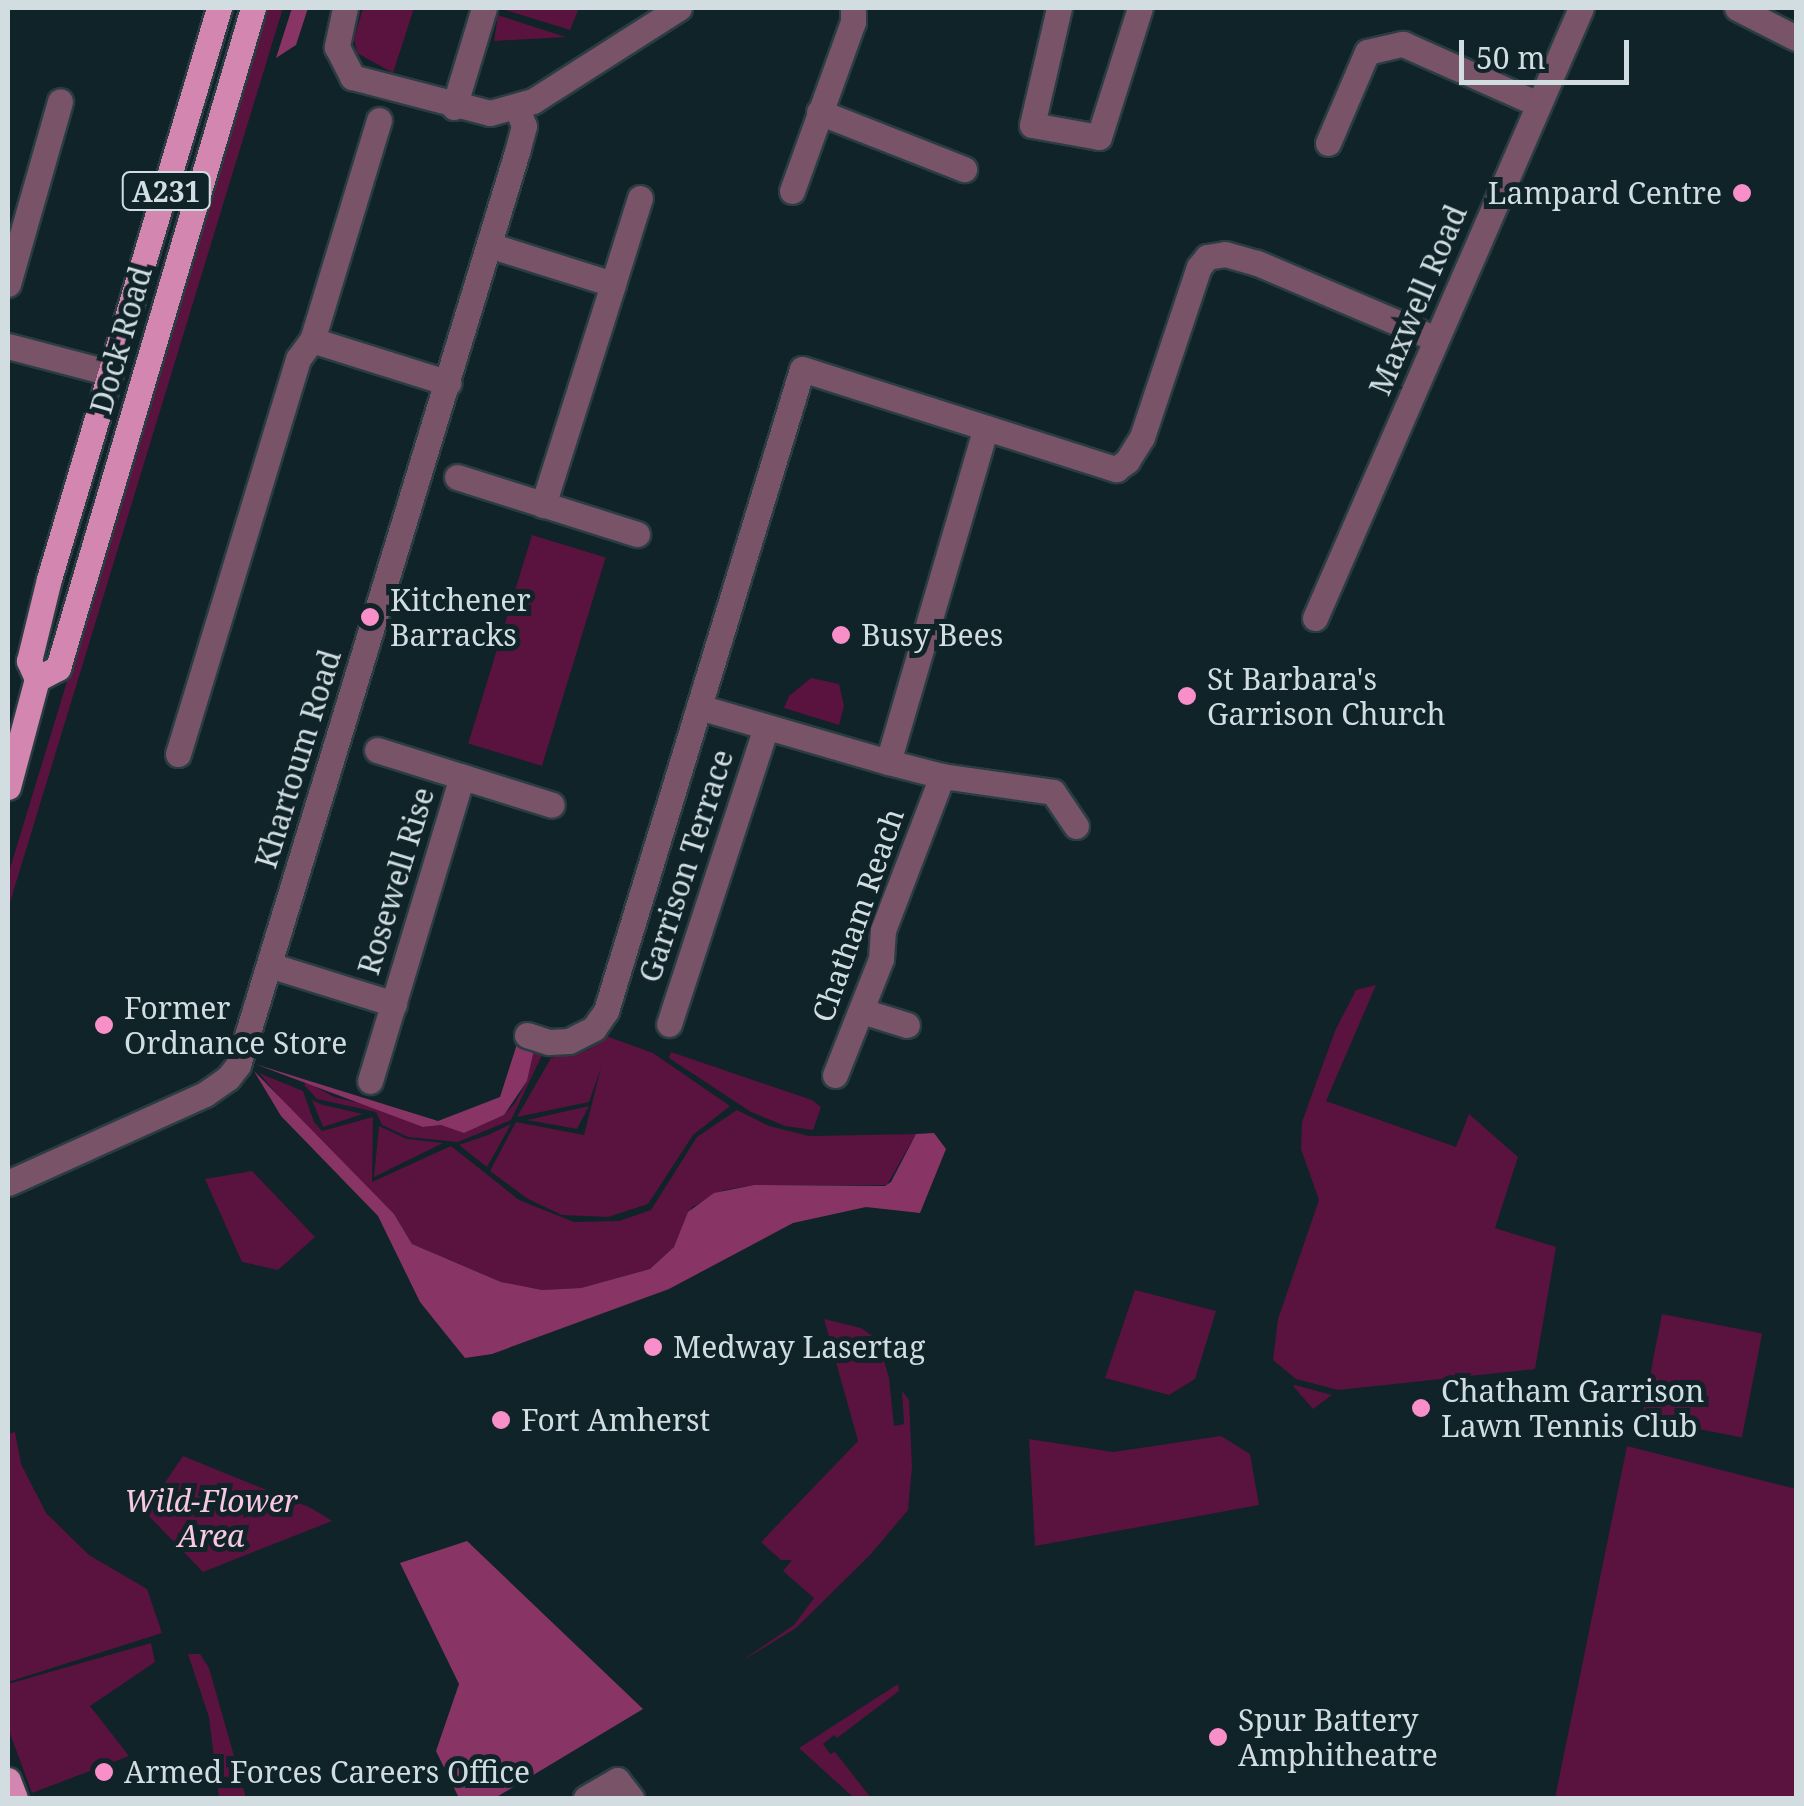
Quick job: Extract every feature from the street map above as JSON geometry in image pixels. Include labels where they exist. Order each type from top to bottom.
[{"type":"main road","name":"Dock Road","points":[[8,787],[37,679],[29,661],[67,511],[219,8]]},
{"type":"main road","name":"Dock Road","points":[[37,679],[58,668],[253,8]]},
{"type":"main road","points":[[107,372],[143,384]]},
{"type":"main road","points":[[67,511],[102,520]]},
{"type":"main road","points":[[8,1780],[15,1798]]},
{"type":"street","points":[[345,8],[337,46],[352,77],[454,107],[490,113],[517,108],[679,8]]},
{"type":"street","points":[[454,107],[484,8]]},
{"type":"street","points":[[792,192],[853,22],[853,8]]},
{"type":"street","points":[[1059,8],[1032,125],[1098,137],[1132,8]]},
{"type":"street","name":"Maxwell Road","points":[[1315,618],[1581,8]]},
{"type":"street","points":[[1737,8],[1796,38]]},
{"type":"street","points":[[1328,143],[1368,52],[1403,44],[1538,104]]},
{"type":"street","points":[[8,284],[60,101]]},
{"type":"street","name":"Khartoum Road","points":[[8,1184],[205,1094],[228,1078],[240,1059],[523,130],[517,108]]},
{"type":"street","points":[[819,112],[964,169]]},
{"type":"street","points":[[178,754],[298,359],[312,340],[379,120]]},
{"type":"street","points":[[544,504],[640,198]]},
{"type":"street","points":[[489,245],[613,284]]},
{"type":"street","points":[[526,1034],[565,1042],[591,1030],[604,1017],[802,369],[1090,464],[1116,469],[1128,461],[1142,437],[1199,267],[1212,255],[1257,262],[1436,339]]},
{"type":"street","points":[[312,340],[448,383]]},
{"type":"street","points":[[8,346],[107,372]]},
{"type":"street","points":[[888,762],[984,430]]},
{"type":"street","points":[[457,478],[637,534]]},
{"type":"street","points":[[699,706],[942,776],[1053,792],[1076,826]]},
{"type":"street","name":"Garrison Terrace","points":[[668,1024],[766,728]]},
{"type":"street","points":[[377,750],[552,805]]},
{"type":"street","name":"Chatham Reach","points":[[835,1075],[881,959],[883,930],[942,776]]},
{"type":"street","name":"Rosewell Rise","points":[[370,1081],[462,777]]},
{"type":"street","name":"Rosewell Rise","points":[[269,965],[394,1004]]},
{"type":"street","points":[[862,1012],[907,1025]]},
{"type":"street","points":[[586,1798],[617,1780],[632,1798]]},
{"type":"green space","points":[[265,8],[283,8],[8,909],[8,875],[162,370]]},
{"type":"green space","points":[[363,8],[414,8],[393,73],[357,53],[354,39]]},
{"type":"green space","points":[[499,8],[579,8],[570,30]]},
{"type":"green space","points":[[498,15],[525,24],[566,37],[494,41]]},
{"type":"green space","points":[[532,535],[606,558],[542,766],[468,743]]},
{"type":"green space","points":[[811,678],[839,684],[844,706],[839,725],[784,708],[789,696]]},
{"type":"green space","points":[[1376,985],[1326,1101],[1456,1147],[1469,1114],[1518,1157],[1495,1228],[1556,1247],[1535,1369],[1338,1390],[1296,1379],[1273,1360],[1278,1319],[1319,1200],[1301,1149],[1302,1122],[1335,1031],[1356,990]]},
{"type":"green space","points":[[606,1036],[653,1053],[730,1106],[693,1135],[648,1204],[608,1217],[562,1215],[528,1199],[490,1171],[516,1122],[584,1135],[601,1068],[589,1102],[517,1117],[551,1058],[588,1050]]},
{"type":"green space","points":[[534,1050],[543,1053],[511,1120],[458,1142],[408,1137],[382,1125],[376,1112],[317,1099],[304,1085],[307,1082],[334,1097],[380,1108],[423,1127],[442,1125],[464,1133],[504,1115],[515,1103],[527,1081]]},
{"type":"green space","points":[[671,1052],[812,1100],[821,1107],[813,1130],[785,1126],[751,1112],[669,1058]]},
{"type":"green space","points":[[259,1073],[303,1091],[314,1122],[322,1131],[373,1117],[372,1182],[451,1146],[519,1200],[574,1222],[619,1221],[651,1210],[697,1137],[737,1110],[769,1126],[809,1136],[916,1134],[887,1185],[754,1185],[724,1190],[692,1207],[674,1247],[650,1269],[581,1288],[542,1290],[501,1282],[412,1244],[394,1214],[299,1120]]},
{"type":"green space","points":[[312,1100],[323,1105],[363,1114],[323,1127]]},
{"type":"green space","points":[[589,1106],[577,1129],[527,1120]]},
{"type":"green space","points":[[511,1124],[487,1167],[459,1145],[488,1135]]},
{"type":"green space","points":[[379,1126],[407,1139],[443,1143],[374,1177]]},
{"type":"green space","points":[[252,1171],[315,1237],[278,1270],[242,1262],[205,1179]]},
{"type":"green space","points":[[1135,1290],[1216,1311],[1195,1379],[1169,1395],[1105,1378]]},
{"type":"green space","points":[[1662,1314],[1762,1333],[1742,1438],[1642,1418]]},
{"type":"green space","points":[[824,1319],[861,1328],[878,1340],[889,1378],[894,1426],[904,1424],[902,1391],[909,1400],[912,1467],[908,1510],[870,1555],[796,1628],[740,1662],[794,1625],[814,1598],[783,1571],[792,1560],[781,1560],[761,1542],[858,1441]]},
{"type":"green space","points":[[1295,1385],[1332,1395],[1313,1409]]},
{"type":"green space","points":[[15,1432],[21,1464],[46,1513],[89,1555],[147,1589],[162,1633],[8,1682],[8,1434]]},
{"type":"green space","points":[[1221,1436],[1250,1454],[1259,1505],[1035,1546],[1029,1439],[1113,1452]]},
{"type":"green space","points":[[1627,1446],[1796,1489],[1796,1798],[1555,1798]]},
{"type":"green space","name":"Wild-Flower Area","points":[[183,1456],[311,1508],[332,1521],[203,1572],[145,1512]]},
{"type":"green space","points":[[151,1643],[155,1662],[90,1706],[129,1756],[32,1793],[8,1728],[8,1684]]},
{"type":"green space","points":[[188,1654],[200,1654],[209,1668],[246,1798],[219,1798],[209,1717]]},
{"type":"green space","points":[[898,1684],[899,1691],[837,1738],[834,1735],[823,1744],[830,1754],[835,1752],[871,1798],[854,1798],[799,1748]]},
{"type":"shaded area","points":[[292,8],[308,8],[296,45],[276,58]]},
{"type":"shaded area","points":[[517,1044],[534,1050],[527,1081],[504,1115],[464,1133],[441,1125],[423,1127],[255,1064],[438,1121],[500,1097]]},
{"type":"shaded area","points":[[254,1071],[394,1214],[412,1244],[501,1282],[542,1290],[581,1288],[650,1269],[674,1247],[688,1212],[714,1193],[754,1185],[885,1186],[891,1182],[916,1134],[934,1133],[946,1149],[920,1213],[866,1207],[793,1223],[669,1289],[492,1354],[465,1358],[420,1302],[378,1216],[281,1116]]},
{"type":"shaded area","points":[[467,1541],[643,1709],[495,1798],[459,1798],[436,1751],[459,1684],[400,1563]]},
{"type":"place","name":"Lampard Centre","points":[[1742,193]]},
{"type":"place","name":"Kitchener Barracks","points":[[370,617]]},
{"type":"place","name":"Busy Bees","points":[[841,635]]},
{"type":"place","name":"St Barbara's Garrison Church","points":[[1187,696]]},
{"type":"place","name":"Former Ordnance Store","points":[[104,1025]]},
{"type":"place","name":"Medway Lasertag","points":[[653,1347]]},
{"type":"place","name":"Chatham Garrison Lawn Tennis Club","points":[[1421,1408]]},
{"type":"place","name":"Fort Amherst","points":[[501,1420]]},
{"type":"place","name":"Spur Battery Amphitheatre","points":[[1218,1737]]},
{"type":"place","name":"Armed Forces Careers Office","points":[[104,1772]]}]
